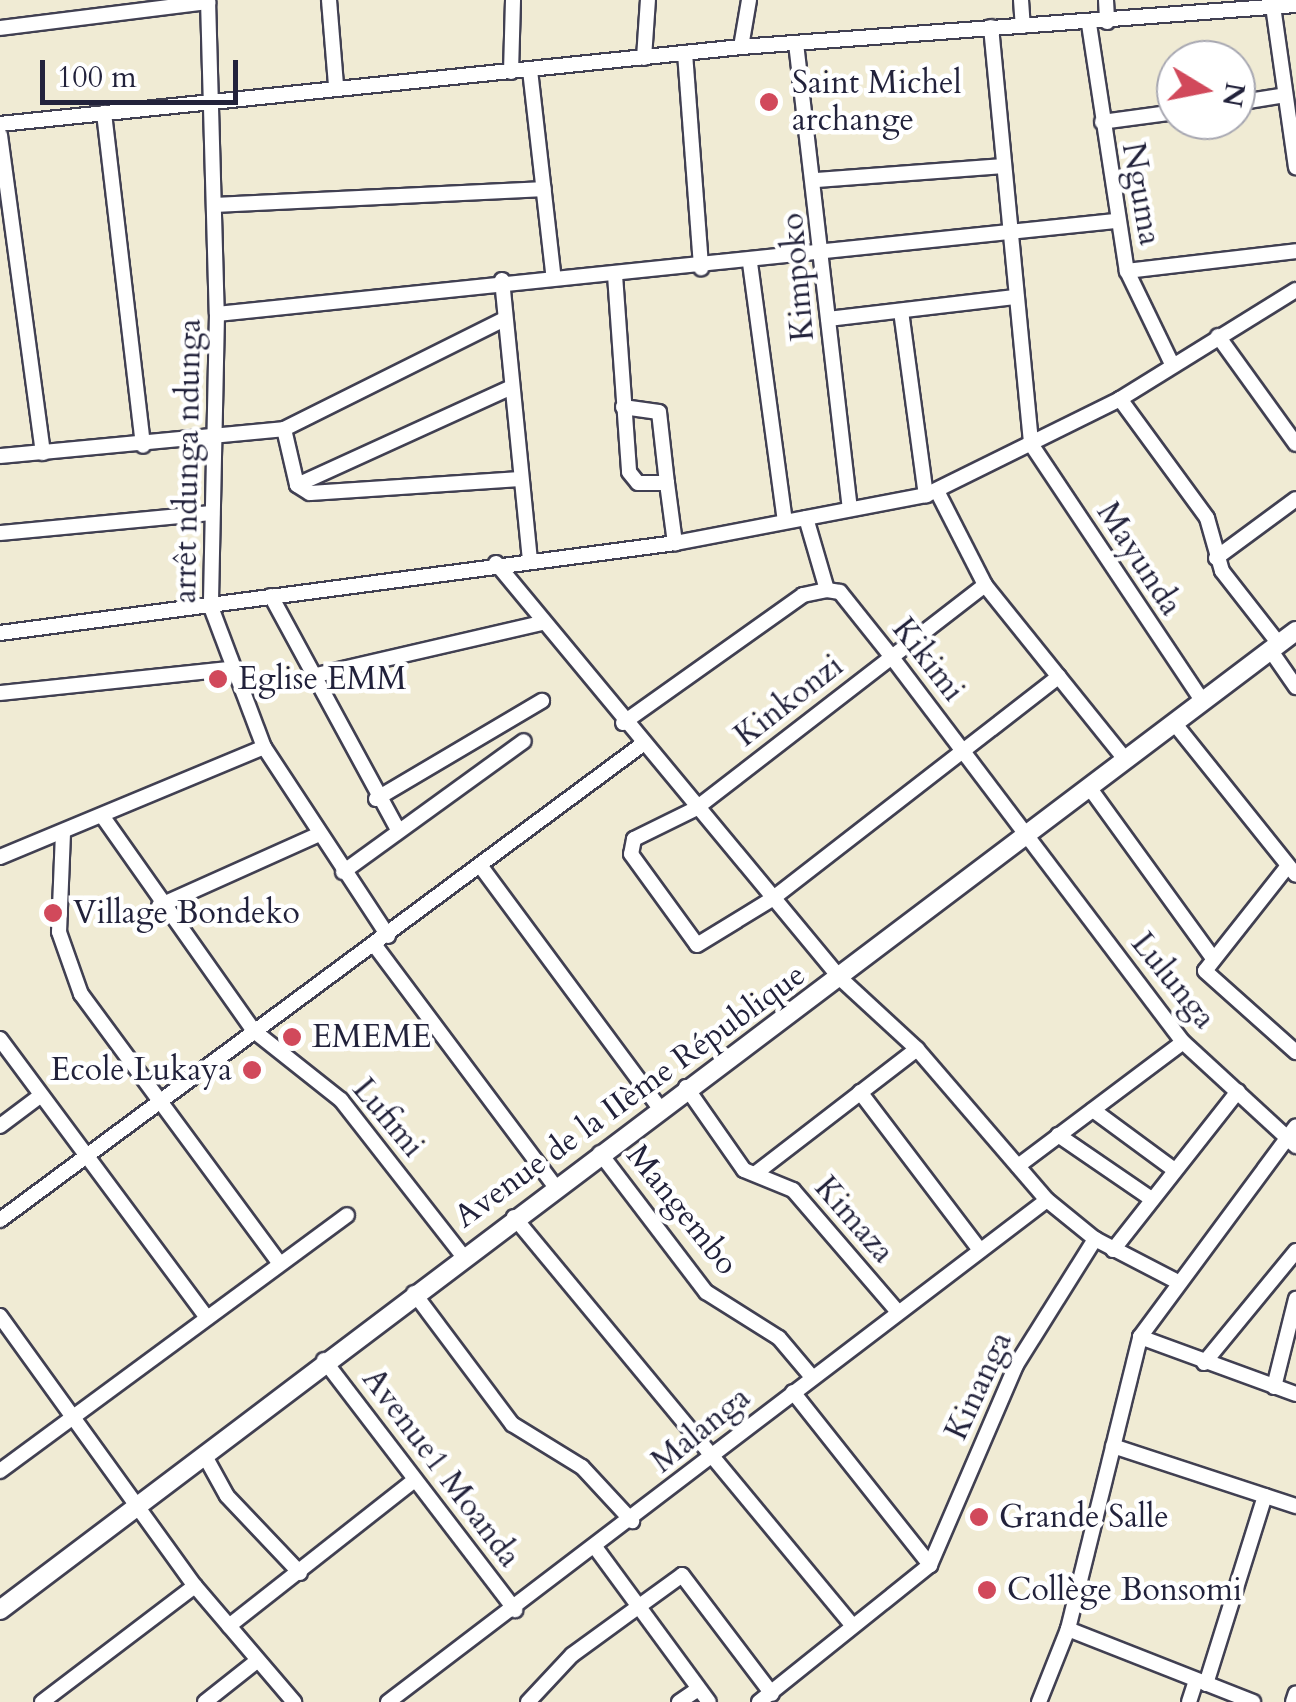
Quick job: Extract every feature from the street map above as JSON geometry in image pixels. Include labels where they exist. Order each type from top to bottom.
[{"type":"street","points":[[329,0],[336,86]]},
{"type":"street","points":[[511,72],[514,0]]},
{"type":"street","points":[[644,58],[648,0]]},
{"type":"street","points":[[741,47],[749,0]]},
{"type":"street","points":[[1021,0],[1023,26]]},
{"type":"street","points":[[1106,0],[1107,22]]},
{"type":"street","points":[[0,28],[208,1]]},
{"type":"street","name":"arrêt ndunga ndunga","points":[[208,1],[217,314],[211,608],[229,669],[264,747],[382,941]]},
{"type":"street","points":[[0,124],[336,86],[741,47],[991,27],[1089,24],[1243,4],[1296,4]]},
{"type":"street","points":[[1273,6],[1280,96],[1296,167]]},
{"type":"street","name":"Nguma","points":[[1089,24],[1116,221],[1127,270],[1172,364]]},
{"type":"street","points":[[991,27],[1032,444]]},
{"type":"street","name":"Kimpoko","points":[[796,43],[826,252],[828,319],[850,508]]},
{"type":"street","points":[[685,53],[700,268]]},
{"type":"street","points":[[530,70],[553,273]]},
{"type":"street","points":[[1256,100],[1280,96]]},
{"type":"street","points":[[104,113],[143,446]]},
{"type":"street","points":[[1102,122],[1156,115]]},
{"type":"street","points":[[0,135],[44,452]]},
{"type":"street","points":[[817,180],[1003,166]]},
{"type":"street","points":[[216,205],[544,189]]},
{"type":"street","points":[[217,314],[553,273],[615,275],[700,268],[1008,230],[1116,221]]},
{"type":"street","points":[[1127,270],[1296,251]]},
{"type":"street","points":[[750,263],[785,521]]},
{"type":"street","points":[[615,275],[631,477],[667,484]]},
{"type":"street","points":[[502,280],[530,560]]},
{"type":"street","points":[[0,633],[211,608],[496,563],[675,542],[932,493],[1120,399],[1296,290]]},
{"type":"street","points":[[828,319],[1015,298]]},
{"type":"street","points":[[901,310],[932,493],[985,586],[1125,759]]},
{"type":"street","points":[[0,456],[213,442],[284,428],[505,318]]},
{"type":"street","points":[[1218,336],[1296,444]]},
{"type":"street","points":[[297,484],[510,388]]},
{"type":"street","name":"Mayunda","points":[[1120,399],[1207,518],[1216,558],[1275,647],[1296,687]]},
{"type":"street","points":[[623,408],[656,408],[675,542]]},
{"type":"street","points":[[284,428],[297,484]]},
{"type":"street","name":"Mayunda","points":[[1032,444],[1203,702]]},
{"type":"street","points":[[297,484],[317,494],[521,480]]},
{"type":"street","points":[[1216,558],[1296,499]]},
{"type":"street","points":[[0,533],[212,513]]},
{"type":"street","points":[[623,723],[803,596],[827,590],[806,518]]},
{"type":"street","points":[[496,563],[640,746],[840,978],[917,1049],[1047,1200],[1095,1239],[1174,1280]]},
{"type":"street","name":"Kinkonzi","points":[[772,899],[704,948],[631,854],[634,839],[695,808],[985,586]]},
{"type":"street","name":"Kikimi","points":[[827,590],[840,592],[892,656],[1024,834]]},
{"type":"street","points":[[271,596],[376,799],[398,830]]},
{"type":"street","points":[[312,676],[542,623]]},
{"type":"street","name":"Avenue de la IIème République","points":[[0,1610],[206,1458],[324,1360],[514,1216],[557,1189],[659,1106],[840,978],[1024,834],[1296,631]]},
{"type":"street","points":[[0,693],[229,669]]},
{"type":"street","points":[[772,899],[1059,676]]},
{"type":"street","points":[[376,799],[542,701]]},
{"type":"street","points":[[1175,724],[1291,871],[1213,958],[1207,977],[1296,1052]]},
{"type":"street","points":[[342,872],[524,741]]},
{"type":"street","points":[[0,1220],[482,868],[640,746]]},
{"type":"street","points":[[0,857],[264,747]]},
{"type":"street","points":[[1089,788],[1213,958]]},
{"type":"street","name":"Lufimi","points":[[103,817],[160,906],[254,1031],[341,1100],[463,1256]]},
{"type":"street","points":[[64,833],[59,932],[77,984],[165,1098],[280,1264]]},
{"type":"street","points":[[160,906],[319,834]]},
{"type":"street","name":"Lulunga","points":[[1024,834],[1183,1042],[1293,1136]]},
{"type":"street","points":[[482,868],[659,1106]]},
{"type":"street","points":[[382,941],[557,1189]]},
{"type":"street","points":[[0,1039],[84,1158],[207,1318]]},
{"type":"street","points":[[1018,1166],[1183,1042]]},
{"type":"street","points":[[756,1173],[917,1049]]},
{"type":"street","name":"Kimaza","points":[[686,1087],[744,1170],[793,1190],[896,1311]]},
{"type":"street","points":[[1114,1250],[1172,1168],[1238,1091]]},
{"type":"street","points":[[860,1092],[980,1250]]},
{"type":"street","points":[[0,1126],[40,1096]]},
{"type":"street","points":[[1092,1110],[1172,1168]]},
{"type":"street","points":[[1058,1136],[1150,1198]]},
{"type":"street","points":[[1039,1702],[1068,1630],[1140,1338],[1174,1280],[1293,1136]]},
{"type":"street","name":"Mangembo","points":[[600,1153],[706,1292],[779,1338],[812,1377]]},
{"type":"street","name":"Malanga","points":[[397,1700],[598,1550],[896,1311],[1047,1200]]},
{"type":"street","points":[[0,1471],[347,1215]]},
{"type":"street","points":[[514,1216],[598,1328],[713,1456],[852,1625]]},
{"type":"street","name":"Kinanga","points":[[640,1607],[681,1576],[766,1698],[930,1565],[1016,1365],[1095,1239]]},
{"type":"street","points":[[1204,1363],[1296,1251]]},
{"type":"street","points":[[414,1293],[512,1424],[582,1466],[632,1520]]},
{"type":"street","points":[[1274,1387],[1296,1299]]},
{"type":"street","points":[[0,1316],[195,1586],[294,1702]]},
{"type":"street","points":[[1140,1338],[1296,1394]]},
{"type":"street","name":"Avenue1 Moanda","points":[[324,1360],[515,1610]]},
{"type":"street","points":[[792,1392],[930,1565]]},
{"type":"street","points":[[1113,1446],[1296,1506]]},
{"type":"street","points":[[206,1458],[244,1517],[300,1573]]},
{"type":"street","points":[[229,1626],[413,1481]]},
{"type":"street","points":[[1189,1702],[1201,1682],[1266,1496]]},
{"type":"street","points":[[598,1550],[710,1702]]},
{"type":"street","points":[[42,1702],[195,1586]]},
{"type":"street","points":[[528,1702],[640,1607]]},
{"type":"street","points":[[1068,1630],[1252,1702]]},
{"type":"street","points":[[204,1702],[257,1661]]},
{"type":"street","points":[[679,1702],[698,1689]]},
{"type":"street","points":[[1293,1702],[1296,1693]]},
{"type":"place","name":"Saint Michel archange","points":[[769,102]]},
{"type":"place","name":"Eglise EMM","points":[[218,679]]},
{"type":"place","name":"Village Bondeko","points":[[53,913]]},
{"type":"place","name":"EMEME","points":[[292,1037]]},
{"type":"place","name":"Ecole Lukaya","points":[[252,1070]]},
{"type":"place","name":"Grande Salle","points":[[979,1517]]},
{"type":"place","name":"Collège Bonsomi","points":[[987,1590]]}]
